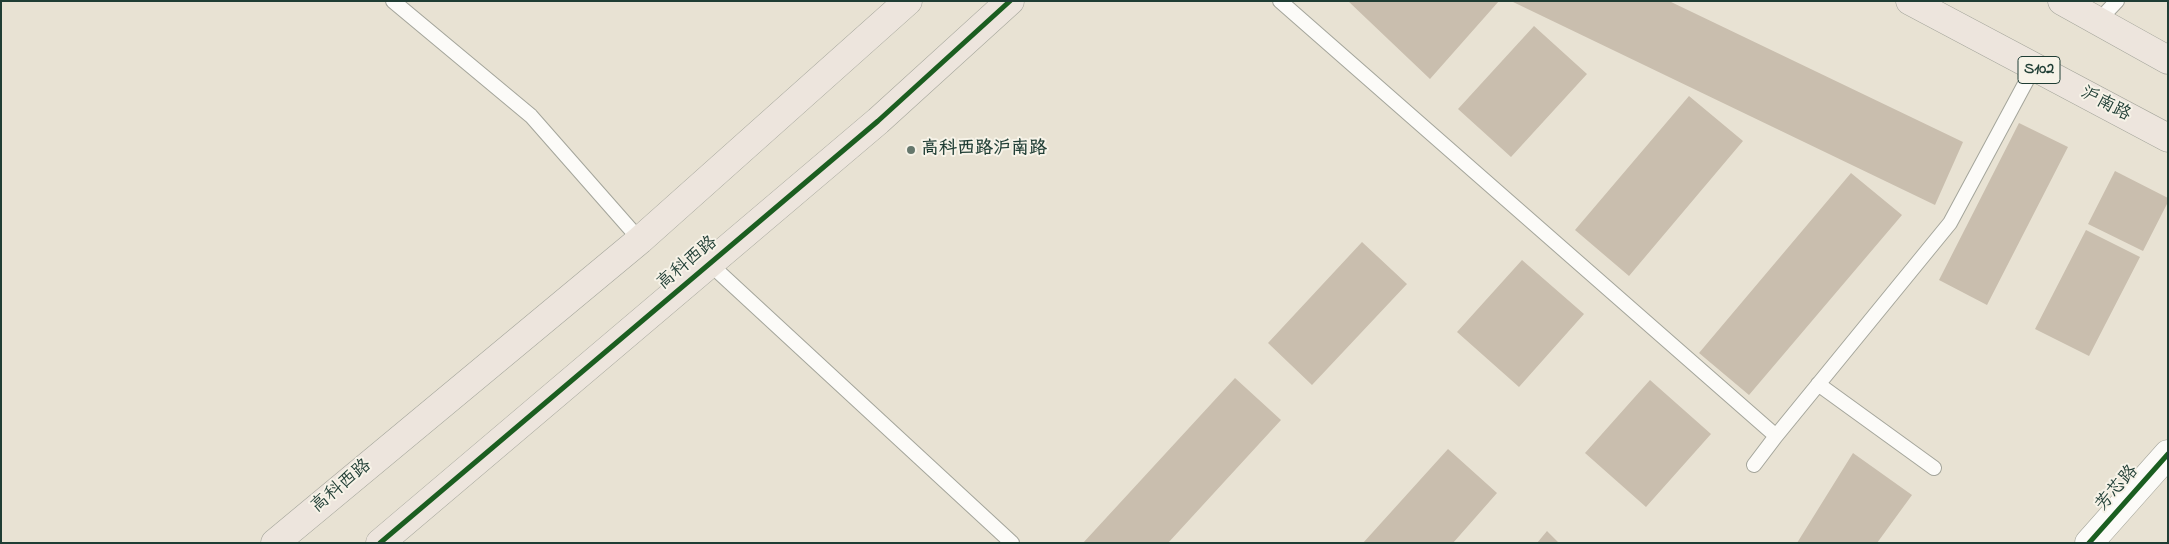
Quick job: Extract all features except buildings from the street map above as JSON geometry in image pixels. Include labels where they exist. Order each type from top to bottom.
[{"type":"main road","name":"高科西路","points":[[275,543],[640,240],[908,1]]},
{"type":"main road","name":"高科西路","points":[[380,543],[878,121],[1010,1]]},
{"type":"main road","name":"沪南路","points":[[1910,1],[2168,138]]},
{"type":"main road","points":[[2062,1],[2168,60]]},
{"type":"street","name":"芳芯路","points":[[2089,543],[2168,454]]},
{"type":"lane","points":[[393,1],[531,116],[640,240]]},
{"type":"lane","points":[[1280,1],[1776,436]]},
{"type":"lane","points":[[2098,21],[2116,1]]},
{"type":"lane","points":[[1754,465],[1950,224],[2034,67]]},
{"type":"lane","points":[[710,264],[1012,543]]},
{"type":"lane","points":[[1818,384],[1934,468]]},
{"type":"cycle path","points":[[380,543],[878,121],[1010,1]]},
{"type":"cycle path","points":[[2089,543],[2168,454]]},
{"type":"place","name":"高科西路沪南路","points":[[911,150]]}]
